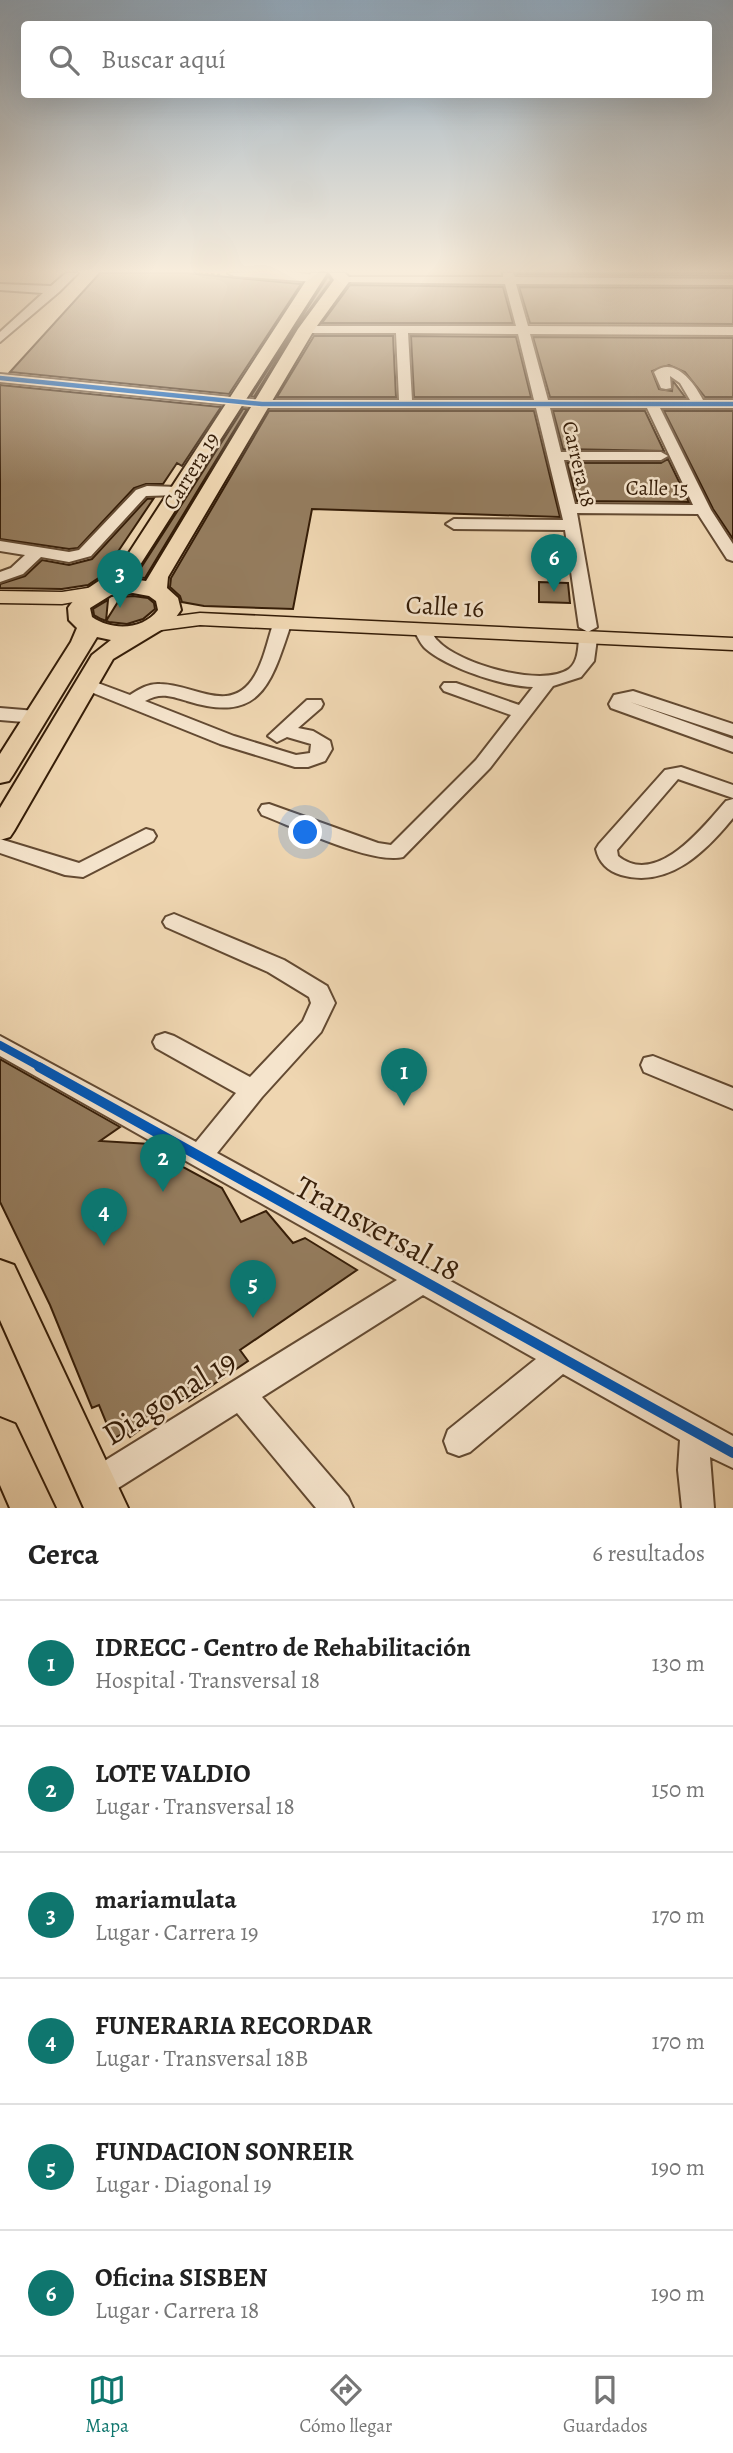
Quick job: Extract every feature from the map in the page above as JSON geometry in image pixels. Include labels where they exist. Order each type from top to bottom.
[{"type":"highway","name":"Carrera 19","points":[[98,592],[122,576],[131,566],[273,343]]},
{"type":"highway","name":"Carrera 19","points":[[147,628],[168,614],[170,606],[161,594],[157,578],[298,343]]},
{"type":"highway","points":[[0,775],[83,642],[85,624],[79,608],[98,592],[125,586],[161,594]]},
{"type":"highway","points":[[85,624],[116,633],[147,628]]},
{"type":"highway","points":[[0,831],[104,655],[147,628]]},
{"type":"highway","points":[[0,1278],[101,1496]]},
{"type":"highway","points":[[0,1438],[33,1508]]},
{"type":"main road","points":[[0,597],[62,598],[98,592]]},
{"type":"main road","name":"Calle 16","points":[[161,594],[209,608],[733,644]]},
{"type":"main road","points":[[0,608],[60,612],[85,624]]},
{"type":"main road","name":"Calle 16","points":[[147,628],[181,620],[423,631],[733,631]]},
{"type":"street","points":[[403,343],[407,405]]},
{"type":"street","name":"Carrera 18","points":[[527,343],[569,508],[588,633]]},
{"type":"street","points":[[666,385],[660,372],[673,371],[682,376],[699,405]]},
{"type":"street","points":[[0,378],[262,404],[733,404]]},
{"type":"street","points":[[652,405],[703,510],[731,551]]},
{"type":"street","points":[[556,456],[661,456]]},
{"type":"street","points":[[0,546],[79,556],[85,553],[141,493],[147,490],[178,491]]},
{"type":"street","name":"Calle 15","points":[[569,508],[703,510]]},
{"type":"street","points":[[454,524],[572,525]]},
{"type":"street","points":[[0,577],[18,571],[37,552]]},
{"type":"street","points":[[131,702],[151,690],[162,689],[210,702],[232,701],[246,696],[255,688],[269,662],[282,624]]},
{"type":"street","points":[[423,631],[431,645],[462,663],[522,682],[547,682],[575,673],[585,661],[588,633]]},
{"type":"street","points":[[268,810],[375,850],[396,852],[483,764],[547,682]]},
{"type":"street","points":[[87,684],[295,761],[308,761],[318,757],[322,749],[320,741],[306,735],[282,731]]},
{"type":"street","points":[[450,687],[523,713]]},
{"type":"street","points":[[733,730],[633,696],[620,699],[618,704],[620,707],[733,746]]},
{"type":"street","points":[[261,750],[314,704]]},
{"type":"street","points":[[0,714],[36,717]]},
{"type":"street","points":[[733,792],[681,774],[672,774],[606,849],[607,856],[614,864],[627,871],[664,868],[692,852],[733,805]]},
{"type":"street","points":[[0,846],[73,870],[83,870],[146,836]]},
{"type":"street","points":[[174,922],[276,966],[319,992],[323,1003],[313,1026],[253,1090],[200,1156]]},
{"type":"street","points":[[165,1042],[253,1090]]},
{"type":"street","name":"Transversal 18","points":[[0,1045],[733,1453]]},
{"type":"street","points":[[653,1065],[733,1099]]},
{"type":"street","name":"Diagonal 19","points":[[101,1496],[240,1393],[422,1280]]},
{"type":"street","points":[[459,1441],[561,1357]]},
{"type":"street","points":[[240,1393],[337,1508]]},
{"type":"street","points":[[696,1432],[694,1470],[698,1508]]},
{"type":"building","points":[[36,343],[262,343],[229,394],[10,372]]},
{"type":"building","points":[[285,343],[287,343],[254,397],[251,396]]},
{"type":"building","points":[[310,343],[393,343],[396,397],[277,397]]},
{"type":"building","points":[[411,343],[518,343],[531,397],[414,397]]},
{"type":"building","points":[[535,343],[733,343],[733,397],[705,397],[685,372],[669,365],[652,371],[659,389],[672,391],[673,381],[685,397],[550,397]]},
{"type":"building","points":[[0,385],[221,407],[182,466],[177,463],[163,484],[146,484],[134,488],[78,548],[69,549],[0,539]]},
{"type":"building","points":[[243,409],[247,409],[145,578],[135,577]]},
{"type":"building","points":[[269,411],[534,411],[560,517],[312,509],[293,609],[204,606],[182,602],[180,596],[170,587],[171,578]]},
{"type":"building","points":[[553,411],[645,411],[664,451],[563,449]]},
{"type":"building","points":[[664,411],[733,411],[733,539],[713,509]]},
{"type":"building","points":[[668,459],[689,502],[577,501],[567,463],[661,463]]},
{"type":"building","points":[[154,498],[113,559],[112,569],[88,585],[62,589],[0,588],[0,584],[25,576],[42,560],[69,565],[92,559],[147,499]]},
{"type":"building","points":[[539,582],[568,583],[570,603],[539,602]]},
{"type":"building","points":[[121,597],[148,598],[154,603],[155,609],[143,619],[127,624],[106,621]]},
{"type":"building","points":[[108,600],[106,621],[94,615],[93,609]]},
{"type":"building","points":[[0,1059],[120,1127],[100,1141],[150,1144],[181,1166],[222,1188],[241,1222],[266,1211],[293,1243],[305,1238],[357,1270],[240,1350],[248,1361],[189,1401],[186,1395],[130,1437],[126,1432],[113,1439],[99,1405],[92,1408],[50,1305],[0,1202]]},
{"type":"cycle path","points":[[0,378],[262,404],[733,404]]},
{"type":"cycle path","points":[[0,1045],[733,1453]]},
{"type":"place","name":"Oficina SISBEN","points":[[554,592]]},
{"type":"place","name":"mariamulata","points":[[120,608]]},
{"type":"place","name":"IDRECC - Centro de Rehabilitación","points":[[404,1106]]},
{"type":"place","name":"LOTE VALDIO","points":[[163,1192]]},
{"type":"place","name":"FUNERARIA RECORDAR","points":[[104,1246]]},
{"type":"place","name":"FUNDACION SONREIR","points":[[253,1318]]}]
